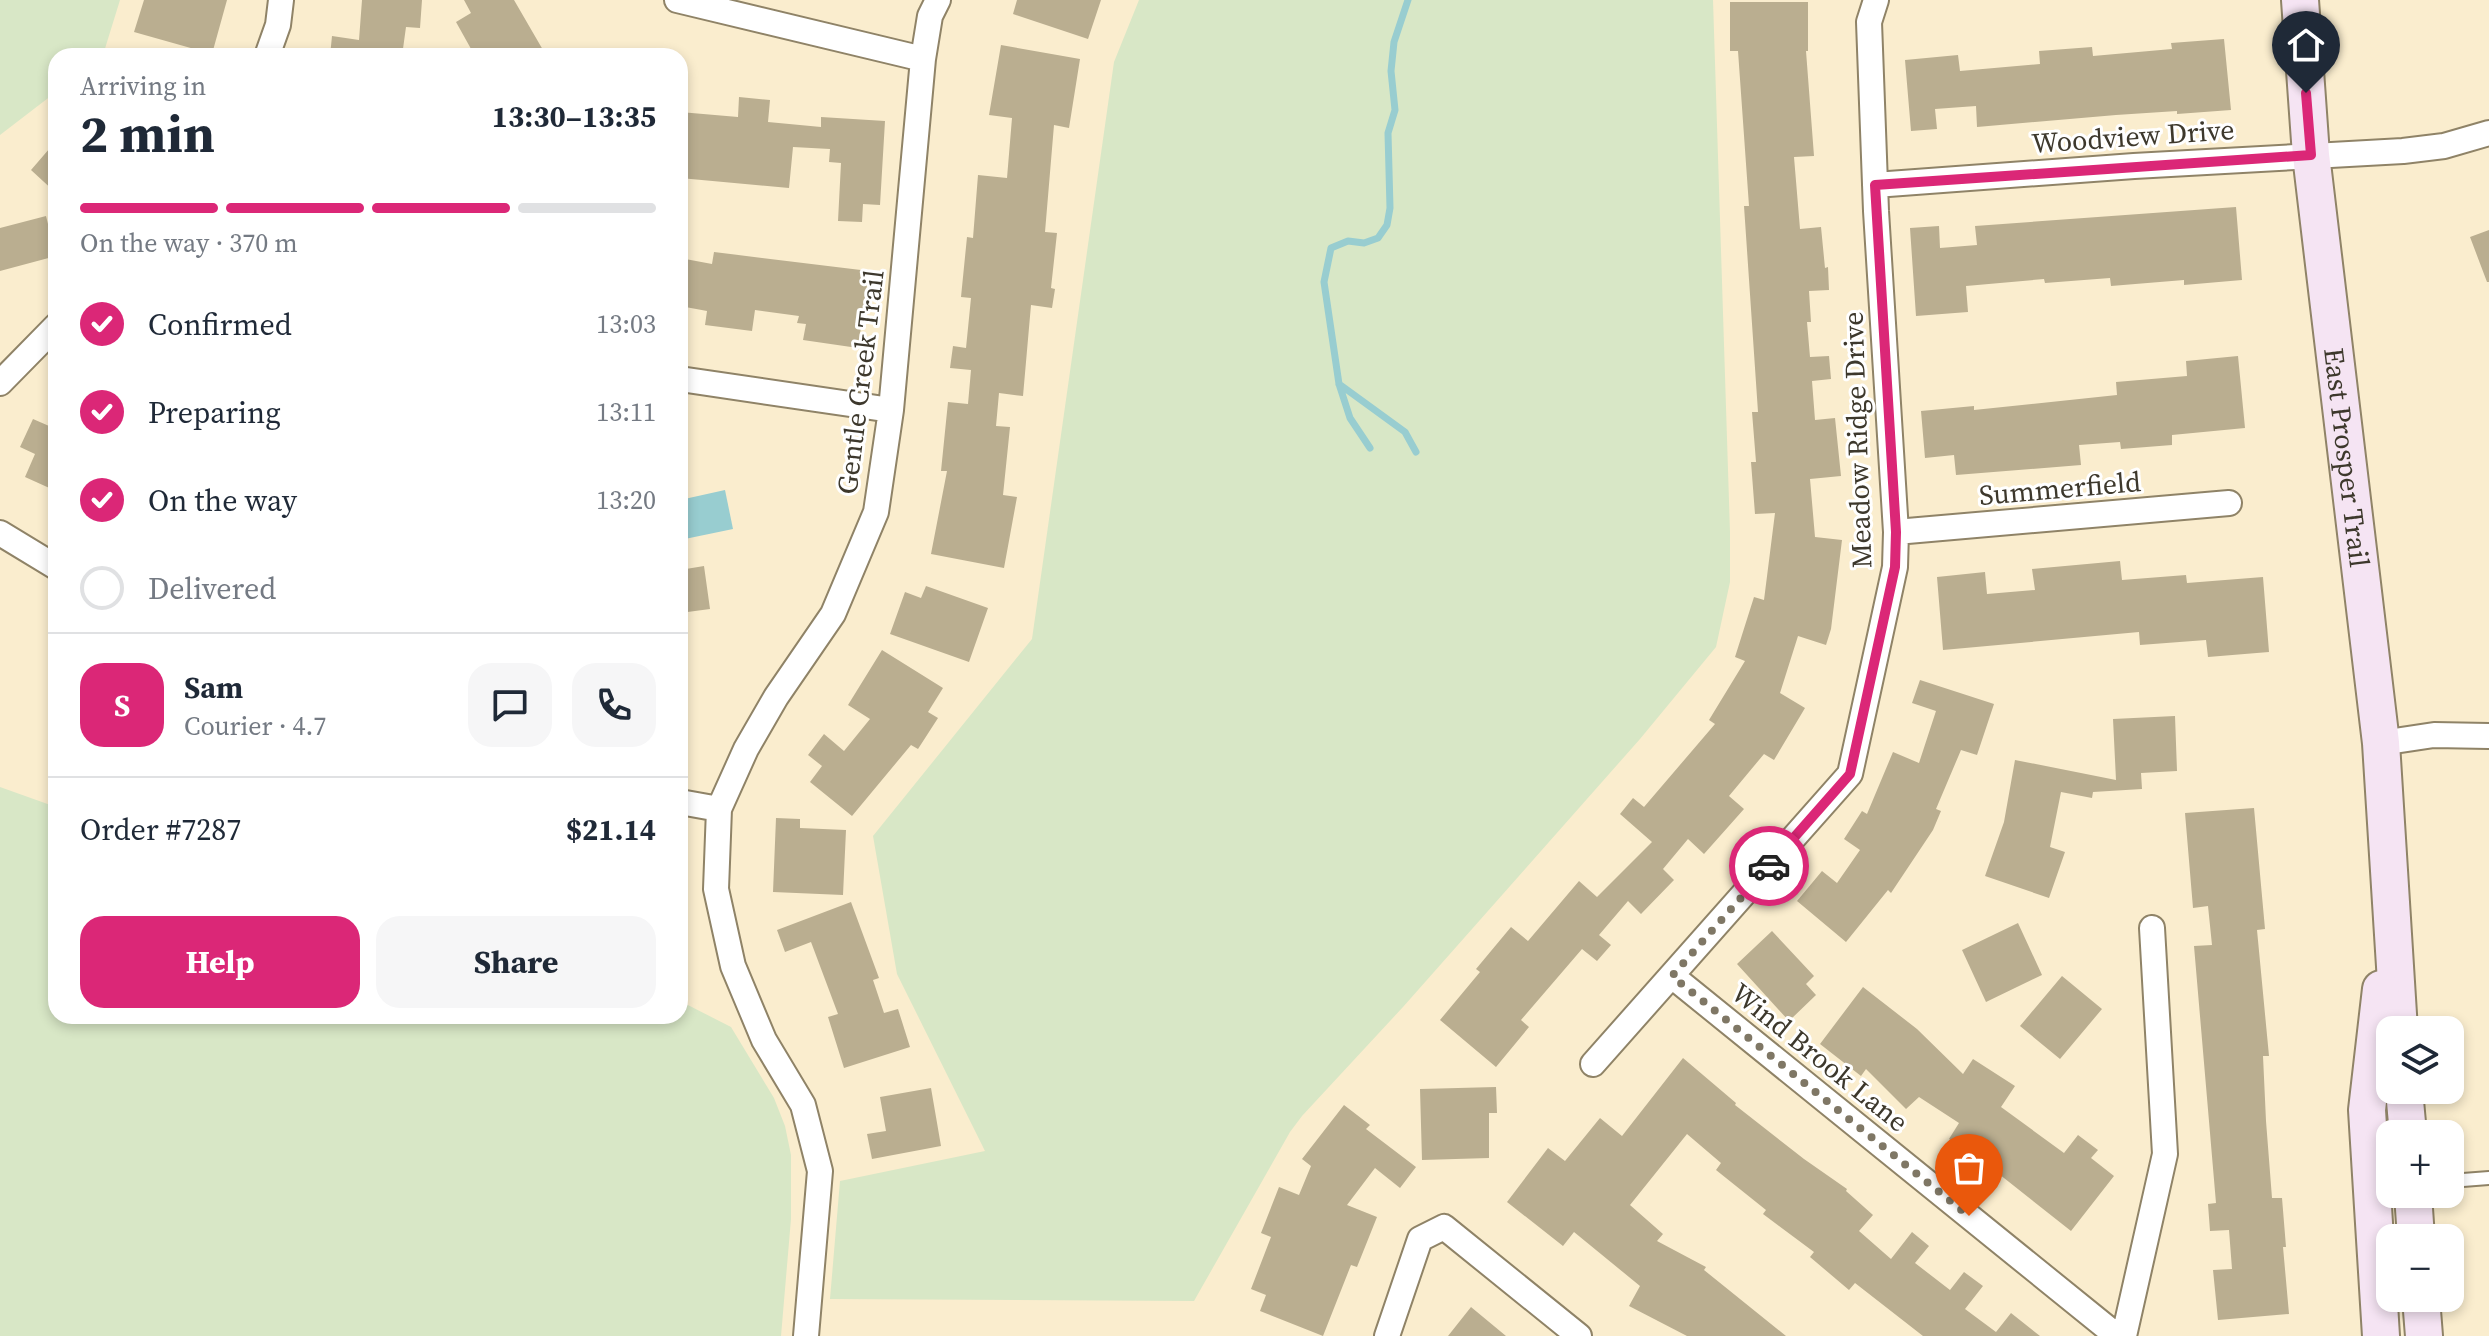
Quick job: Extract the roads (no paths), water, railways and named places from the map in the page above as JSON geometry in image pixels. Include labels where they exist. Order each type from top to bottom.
[{"type":"main road","name":"East Prosper Trail","points":[[2300,0],[2311,155],[2381,743],[2398,1016]]},
{"type":"main road","name":"East Prosper Trail","points":[[2381,1336],[2367,1110],[2390,916]]},
{"type":"main road","points":[[2422,1312],[2424,1336]]},
{"type":"street","points":[[270,48],[278,25],[281,0]]},
{"type":"street","points":[[677,0],[923,59]]},
{"type":"street","name":"Gentle Creek Trail","points":[[806,1336],[820,1171],[803,1105],[764,1040],[733,966],[716,889],[719,809],[746,749],[776,697],[833,614],[876,512],[891,410],[923,59],[930,16],[938,0]]},
{"type":"street","name":"Meadow Ridge Drive","points":[[1593,1064],[1850,774],[1895,567],[1896,532],[1875,185],[1869,22],[1876,0]]},
{"type":"street","name":"Woodview Drive","points":[[1875,185],[2403,151],[2444,146],[2489,133]]},
{"type":"street","points":[[0,383],[48,334]]},
{"type":"street","points":[[688,380],[891,410]]},
{"type":"street","name":"Summerfield","points":[[1896,532],[2229,503]]},
{"type":"street","points":[[0,533],[48,562]]},
{"type":"street","points":[[2381,743],[2434,735],[2489,736]]},
{"type":"street","points":[[688,803],[719,809]]},
{"type":"street","points":[[2124,1336],[2165,1154],[2152,928]]},
{"type":"street","name":"Wind Brook Lane","points":[[1672,976],[2117,1336]]},
{"type":"street","points":[[1387,1336],[1420,1239],[1444,1227],[1579,1336]]},
{"type":"lane","points":[[2464,1180],[2489,1178]]},
{"type":"water","points":[[725,490],[733,529],[688,538],[688,498]]},
{"type":"waterway","points":[[1370,448],[1350,418],[1339,384],[1324,282],[1331,248],[1348,241],[1364,243],[1378,238],[1387,225],[1390,208],[1388,133],[1395,110],[1391,71],[1394,42],[1408,0]]},
{"type":"waterway","points":[[1339,384],[1405,432],[1416,452]]}]
